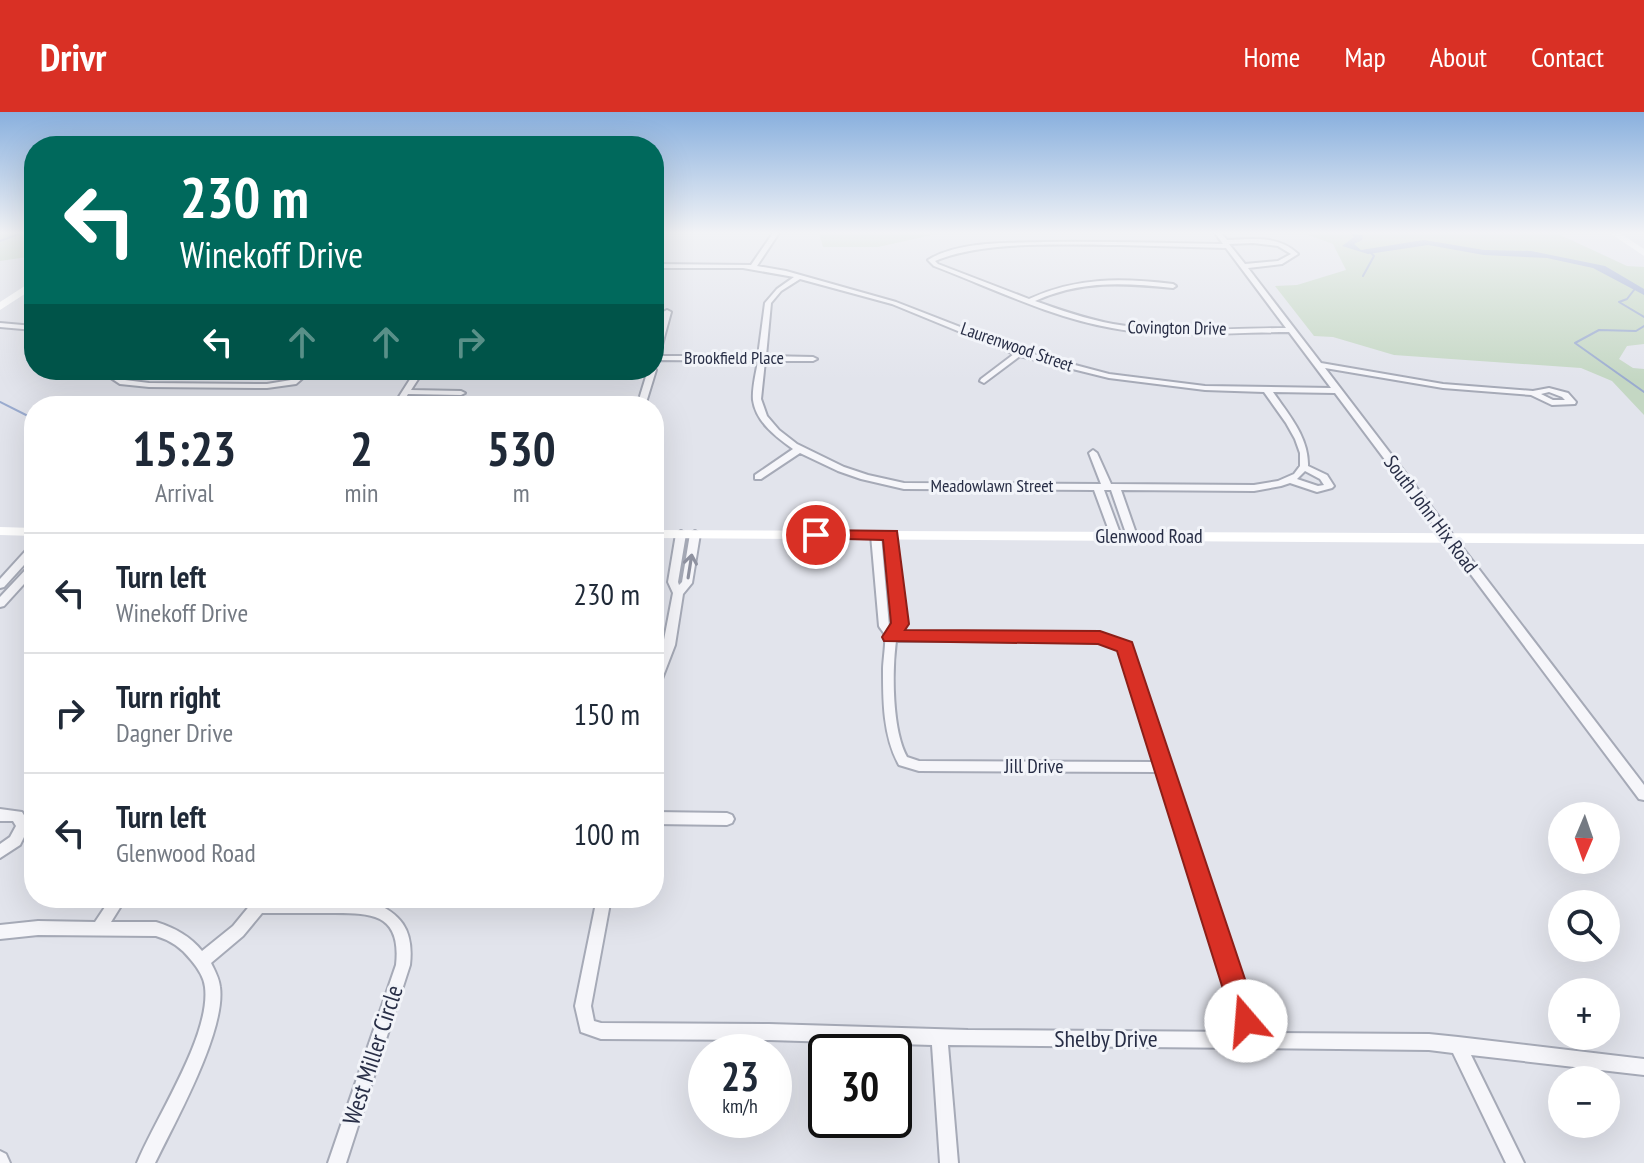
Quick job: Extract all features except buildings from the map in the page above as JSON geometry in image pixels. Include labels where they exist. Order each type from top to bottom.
[{"type":"street","name":"Meadowlawn Street","points":[[790,282],[768,303],[757,399],[760,413],[772,429],[850,474],[891,485],[1254,488],[1291,480]]},
{"type":"street","name":"Laurenwood Street","points":[[820,282],[908,307],[1019,353],[1137,381],[1205,388],[1338,391]]},
{"type":"street","name":"Covington Drive","points":[[981,282],[1093,321],[1126,328],[1292,330]]},
{"type":"street","name":"South John Hix Road","points":[[1256,282],[1644,795]]},
{"type":"street","points":[[1030,301],[1055,288],[1080,283],[1173,286]]},
{"type":"street","points":[[0,307],[24,290]]},
{"type":"street","points":[[664,324],[667,312]]},
{"type":"street","points":[[0,325],[24,327]]},
{"type":"street","points":[[984,381],[1019,353]]},
{"type":"street","name":"Brookfield Place","points":[[664,360],[813,359]]},
{"type":"street","points":[[1319,365],[1430,385],[1533,393]]},
{"type":"street","points":[[120,380],[149,385],[252,386],[285,384],[292,380]]},
{"type":"street","points":[[403,396],[414,380]]},
{"type":"street","points":[[1268,391],[1304,447],[1304,467],[1291,480],[1317,489],[1329,486],[1324,477],[1304,467]]},
{"type":"street","points":[[406,392],[461,393]]},
{"type":"street","points":[[758,477],[801,448]]},
{"type":"street","points":[[1093,453],[1132,536]]},
{"type":"street","points":[[1107,487],[1116,536]]},
{"type":"street","points":[[0,531],[24,532]]},
{"type":"street","name":"Glenwood Road","points":[[664,534],[1644,539]]},
{"type":"street","points":[[664,660],[678,593],[687,583],[688,534]]},
{"type":"street","points":[[884,535],[900,624],[891,637]]},
{"type":"street","points":[[0,585],[24,558]]},
{"type":"street","points":[[11,572],[24,570]]},
{"type":"street","points":[[0,603],[24,578]]},
{"type":"street","points":[[891,637],[1100,637],[1121,643],[1131,658],[1252,1040]]},
{"type":"street","name":"Jill Drive","points":[[891,637],[889,654],[894,740],[896,751],[903,761],[919,766],[1165,767]]},
{"type":"street","points":[[0,815],[17,816],[23,825],[15,841],[0,852]]},
{"type":"street","points":[[664,818],[727,819]]},
{"type":"street","points":[[99,928],[112,908]]},
{"type":"street","points":[[201,962],[238,931],[258,908]]},
{"type":"street","name":"West Miller Circle","points":[[337,1163],[403,965],[406,946],[400,926],[384,913],[371,908]]},
{"type":"street","name":"Shelby Drive","points":[[602,908],[583,1006],[587,1026],[601,1031],[1458,1045],[1644,1067]]},
{"type":"street","points":[[0,932],[143,928],[169,932],[188,945],[201,962],[213,987],[211,1018],[146,1163]]},
{"type":"street","points":[[939,1037],[949,1163]]},
{"type":"street","points":[[1458,1045],[1515,1163]]},
{"type":"green space","points":[[1307,282],[1644,282],[1644,344],[1627,346],[1619,359],[1633,368],[1644,369],[1644,415],[1612,381],[1581,368],[1394,355],[1333,337],[1314,336],[1275,286]]},
{"type":"water","points":[[1620,282],[1632,282],[1644,289],[1644,295]]},
{"type":"waterway","points":[[1634,290],[1627,299],[1619,302],[1644,317]]},
{"type":"waterway","points":[[1644,326],[1636,331],[1599,330],[1575,343],[1644,392]]},
{"type":"waterway","points":[[0,402],[24,414]]},
{"type":"route","points":[[816,535],[891,535],[900,624],[891,637],[1100,637],[1125,647],[1246,1021]]}]
